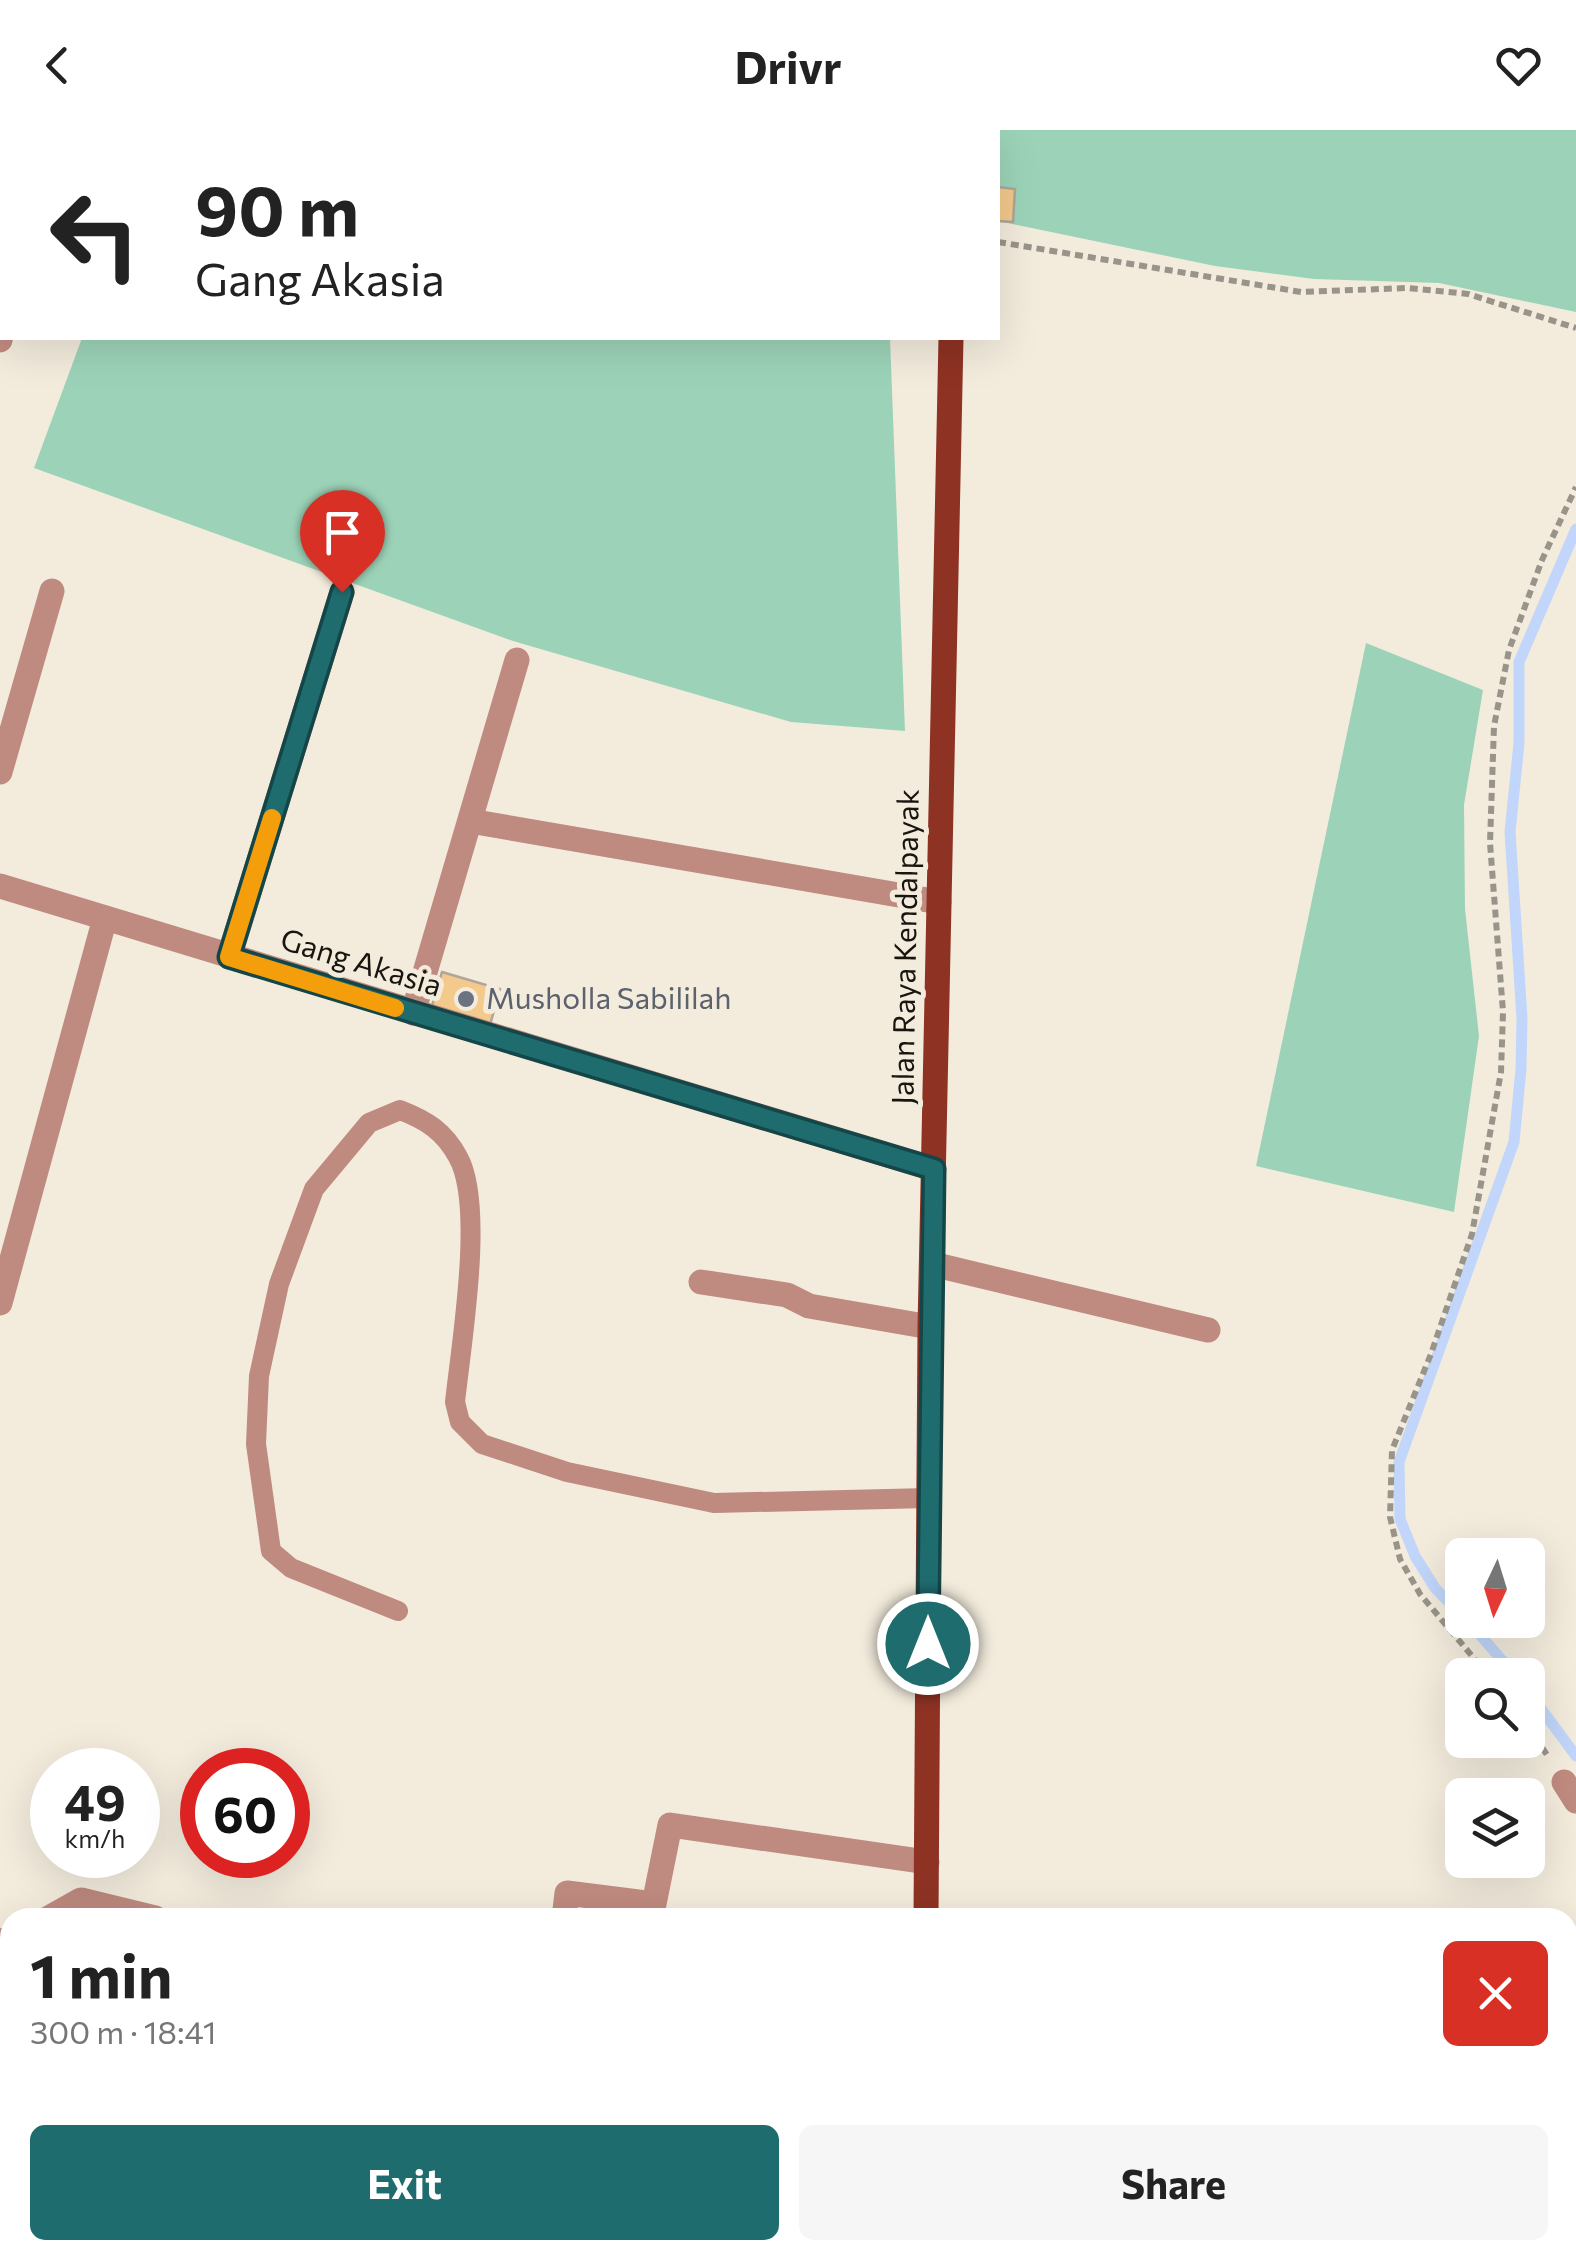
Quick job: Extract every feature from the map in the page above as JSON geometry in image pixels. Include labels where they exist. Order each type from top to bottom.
[{"type":"main road","name":"Jalan Raya Kendalpayak","points":[[926,1908],[930,1327],[951,340]]},
{"type":"street","points":[[0,772],[52,592]]},
{"type":"street","points":[[229,957],[342,592]]},
{"type":"street","points":[[413,1013],[517,660]]},
{"type":"street","points":[[470,821],[939,902]]},
{"type":"street","name":"Gang Akasia","points":[[0,886],[934,1169]]},
{"type":"street","points":[[0,1303],[105,918]]},
{"type":"street","points":[[932,1264],[1208,1330]]},
{"type":"street","points":[[701,1282],[787,1295],[809,1306],[930,1327]]},
{"type":"street","points":[[565,1908],[567,1894],[654,1904],[670,1825],[927,1862]]},
{"type":"street","points":[[66,1908],[80,1900],[113,1908]]},
{"type":"lane","points":[[398,1612],[291,1568],[271,1551],[256,1444],[259,1376],[280,1284],[314,1188],[369,1124],[400,1110],[432,1122],[460,1158],[468,1199],[471,1257],[454,1402],[460,1422],[482,1444],[567,1472],[714,1503],[929,1498]]},
{"type":"path","points":[[1000,242],[1301,292],[1408,288],[1468,294],[1576,328]]},
{"type":"path","points":[[1474,1658],[1420,1594],[1400,1559],[1390,1516],[1392,1450],[1431,1354],[1472,1234],[1500,1072],[1503,1012],[1490,843],[1494,726],[1509,650],[1542,560],[1576,488]]},
{"type":"path","points":[[1545,1752],[1570,1791]]},
{"type":"green space","points":[[1000,130],[1576,130],[1576,312],[1439,283],[1314,279],[1215,266],[1000,221]]},
{"type":"green space","points":[[81,340],[890,340],[905,731],[791,722],[513,641],[34,468]]},
{"type":"green space","points":[[1366,643],[1483,690],[1464,805],[1465,909],[1479,1036],[1454,1212],[1256,1166]]},
{"type":"building","points":[[1000,187],[1015,189],[1013,222],[1000,221]]},
{"type":"building","name":"Musholla Sabililah","points":[[442,972],[500,989],[490,1025],[431,1009]]},
{"type":"waterway","points":[[1445,1598],[1415,1556],[1400,1519],[1399,1462],[1514,1142],[1522,1018],[1510,832],[1519,743],[1519,662],[1576,529]]},
{"type":"waterway","points":[[1483,1638],[1500,1658]]},
{"type":"waterway","points":[[1545,1714],[1576,1756]]},
{"type":"slow traffic","points":[[272,818],[229,957],[395,1008]]},
{"type":"place","name":"Musholla Sabililah","points":[[466,999]]},
{"type":"route","points":[[342,592],[229,957],[934,1169],[928,1644]]}]
